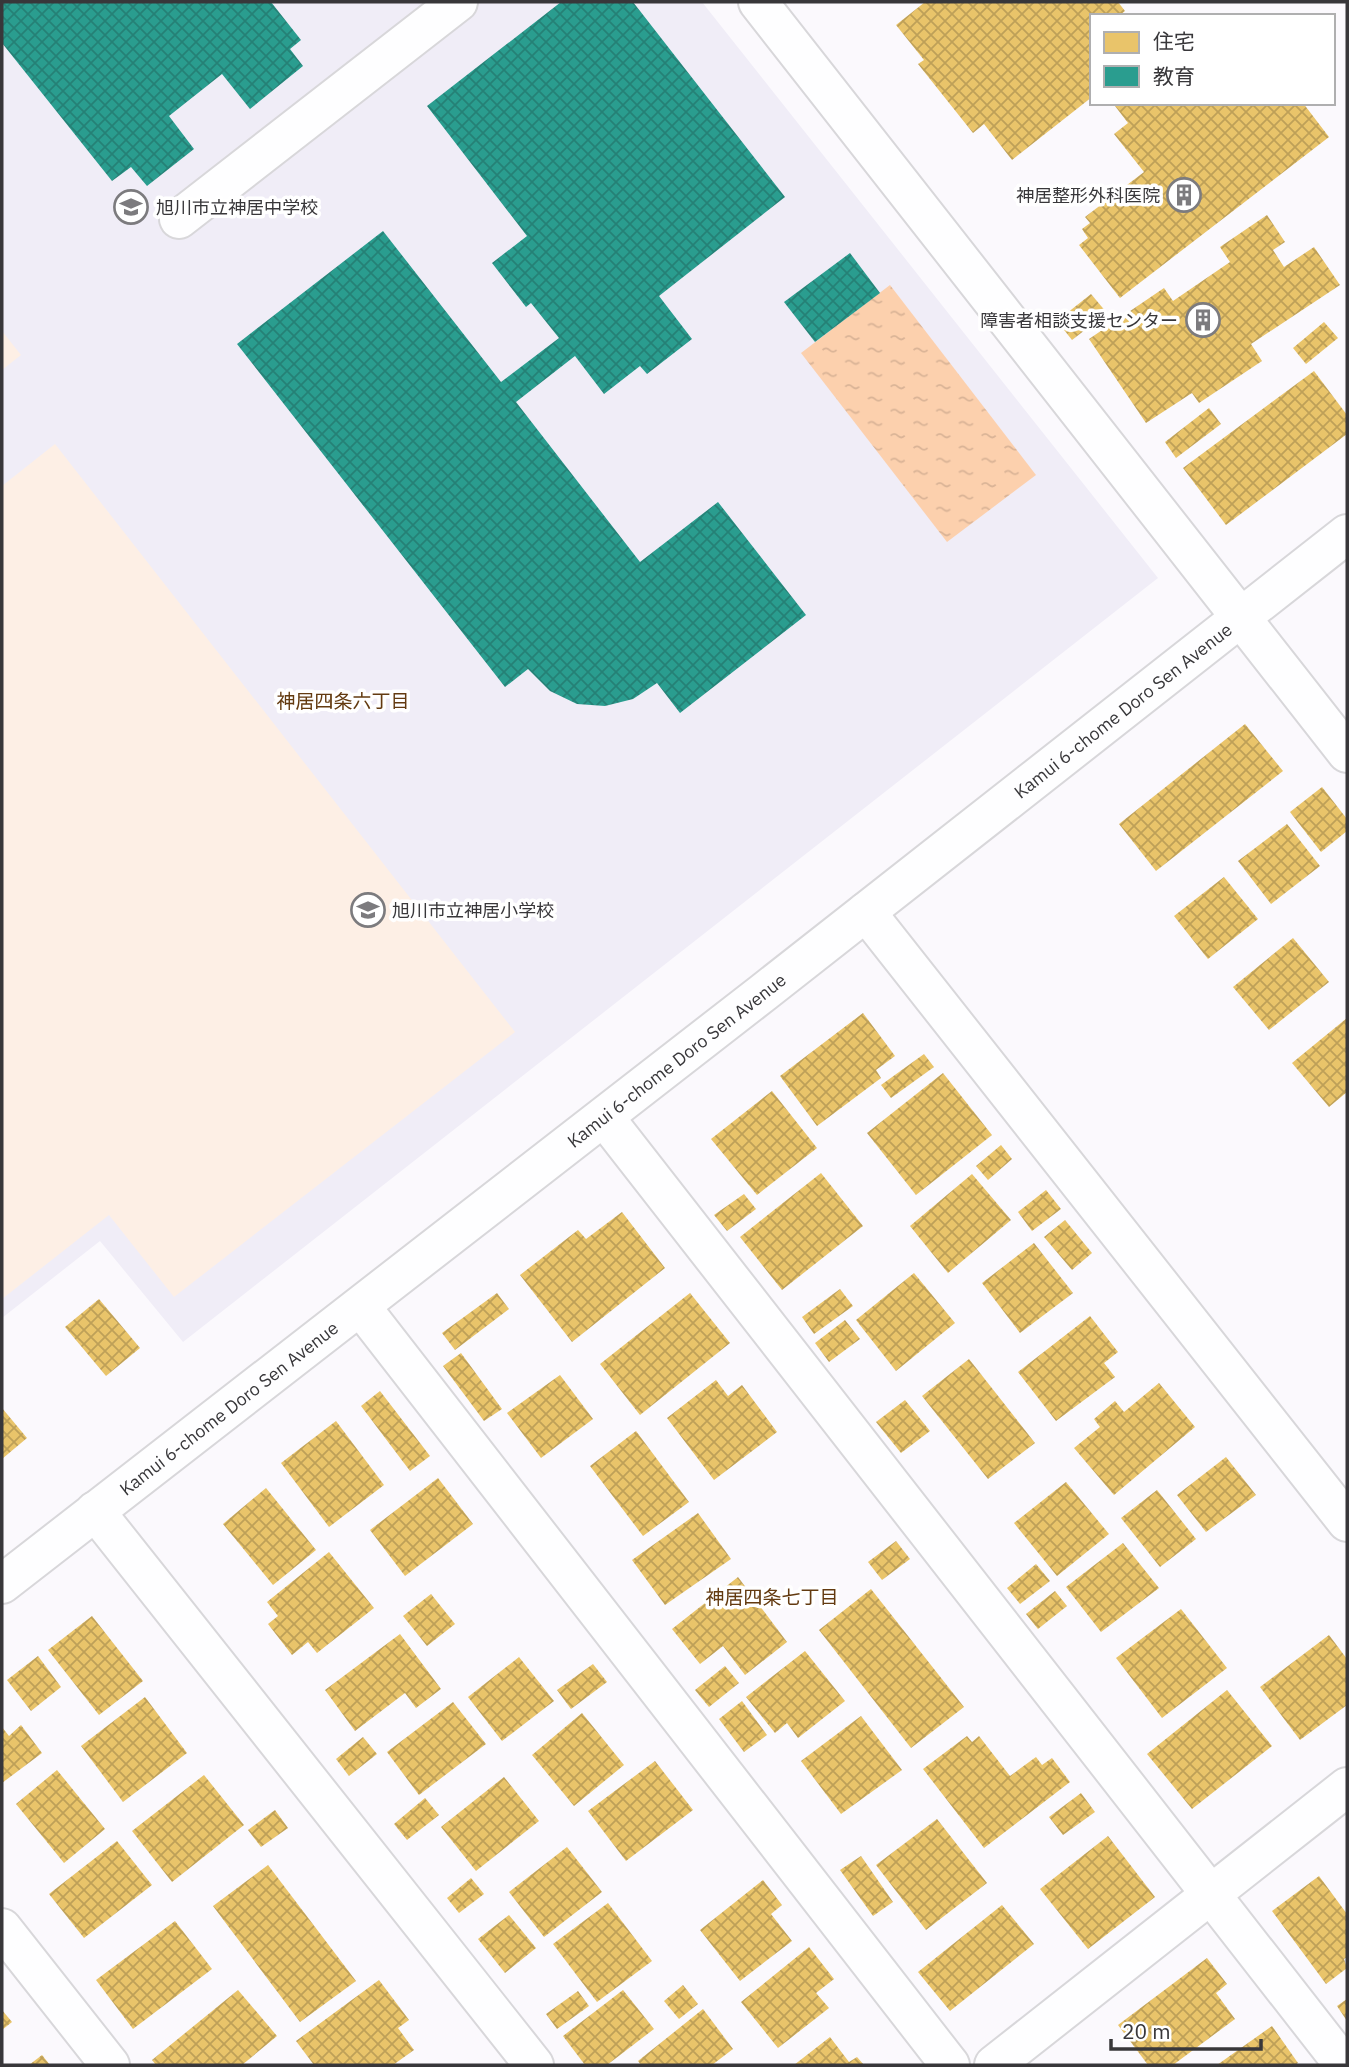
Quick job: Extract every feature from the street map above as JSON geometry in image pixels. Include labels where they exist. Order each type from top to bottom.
[{"type":"street","points":[[179,219],[458,2]]},
{"type":"street","points":[[758,2],[1347,753]]},
{"type":"street","name":"Kamui 6-chome Doro Sen Avenue","points":[[2,1584],[361,1307],[1347,534]]},
{"type":"street","points":[[866,912],[1347,1522]]},
{"type":"street","points":[[604,1117],[1344,2065]]},
{"type":"street","points":[[361,1307],[950,2065]]},
{"type":"street","points":[[95,1511],[534,2065]]},
{"type":"street","points":[[994,2065],[1347,1787]]},
{"type":"street","points":[[2,1928],[110,2065]]},
{"type":"shaded area","name":"旭川市立神居小学校","points":[[2,2],[702,2],[1158,578],[183,1342],[100,1241],[2,1318]]},
{"type":"shaded area","points":[[2,331],[21,355],[2,370]]},
{"type":"shaded area","points":[[55,444],[515,1032],[174,1297],[109,1215],[2,1299],[2,486]]},
{"type":"water","points":[[890,285],[1036,475],[947,542],[801,353]]},
{"type":"building: 住宅","points":[[925,2],[1118,2],[1125,11],[1121,14],[1090,14],[1090,99],[1012,160],[984,124],[973,133],[918,64],[924,60],[896,25]]},
{"type":"building: 住宅","name":"神居整形外科医院","points":[[1305,105],[1329,137],[1120,298],[1079,245],[1088,238],[1082,229],[1090,223],[1085,217],[1144,172],[1114,134],[1128,123],[1115,106]]},
{"type":"building: 住宅","name":"障害者相談支援センター","points":[[1267,215],[1285,242],[1273,250],[1284,267],[1314,247],[1340,285],[1251,344],[1262,361],[1199,403],[1192,393],[1146,423],[1089,339],[1164,288],[1173,301],[1230,262],[1220,247]]},
{"type":"building: 住宅","points":[[1091,294],[1107,313],[1072,340],[1057,321]]},
{"type":"building: 住宅","points":[[1324,322],[1338,338],[1306,364],[1293,348]]},
{"type":"building: 住宅","points":[[1314,371],[1347,415],[1347,434],[1226,525],[1183,468]]},
{"type":"building: 住宅","points":[[1209,408],[1221,424],[1176,458],[1165,442]]},
{"type":"building: 住宅","points":[[1245,724],[1283,771],[1156,871],[1119,824]]},
{"type":"building: 住宅","points":[[1322,787],[1347,819],[1347,831],[1321,852],[1290,812]]},
{"type":"building: 住宅","points":[[1287,824],[1320,866],[1271,904],[1238,861]]},
{"type":"building: 住宅","points":[[1224,877],[1258,919],[1208,959],[1174,916]]},
{"type":"building: 住宅","points":[[1293,938],[1329,982],[1269,1030],[1233,987]]},
{"type":"building: 住宅","points":[[863,1013],[895,1056],[876,1070],[881,1078],[817,1126],[780,1076]]},
{"type":"building: 住宅","points":[[1347,1018],[1347,1092],[1329,1107],[1292,1063]]},
{"type":"building: 住宅","points":[[924,1054],[934,1067],[891,1098],[881,1085]]},
{"type":"building: 住宅","points":[[943,1073],[992,1135],[916,1195],[867,1133]]},
{"type":"building: 住宅","points":[[772,1091],[817,1148],[757,1195],[711,1139]]},
{"type":"building: 住宅","points":[[1001,1145],[1012,1159],[988,1180],[976,1166]]},
{"type":"building: 住宅","points":[[821,1173],[863,1226],[782,1290],[740,1237]]},
{"type":"building: 住宅","points":[[972,1174],[1011,1220],[948,1273],[910,1226]]},
{"type":"building: 住宅","points":[[1046,1190],[1061,1209],[1032,1231],[1018,1212]]},
{"type":"building: 住宅","points":[[744,1194],[756,1209],[727,1231],[714,1215]]},
{"type":"building: 住宅","points":[[622,1212],[665,1268],[572,1342],[520,1275],[578,1230],[586,1239]]},
{"type":"building: 住宅","points":[[1065,1220],[1092,1253],[1072,1270],[1044,1237]]},
{"type":"building: 住宅","points":[[1034,1243],[1073,1293],[1020,1333],[982,1283]]},
{"type":"building: 住宅","points":[[914,1273],[955,1323],[896,1371],[856,1320]]},
{"type":"building: 住宅","points":[[840,1289],[853,1306],[814,1334],[802,1317]]},
{"type":"building: 住宅","points":[[497,1293],[509,1309],[455,1350],[442,1333]]},
{"type":"building: 住宅","points":[[690,1293],[730,1343],[640,1415],[600,1364]]},
{"type":"building: 住宅","points":[[99,1299],[140,1348],[106,1376],[65,1327]]},
{"type":"building: 住宅","points":[[1090,1316],[1118,1352],[1104,1363],[1115,1377],[1056,1421],[1018,1372]]},
{"type":"building: 住宅","points":[[845,1320],[860,1339],[829,1362],[815,1343]]},
{"type":"building: 住宅","points":[[461,1353],[502,1409],[484,1421],[443,1366]]},
{"type":"building: 住宅","points":[[969,1359],[1035,1443],[988,1479],[922,1396]]},
{"type":"building: 住宅","points":[[560,1375],[593,1419],[541,1458],[507,1413]]},
{"type":"building: 住宅","points":[[716,1380],[728,1396],[742,1385],[777,1432],[714,1480],[667,1418]]},
{"type":"building: 住宅","points":[[1159,1383],[1195,1427],[1114,1495],[1074,1448],[1100,1427],[1094,1419],[1115,1401],[1124,1412]]},
{"type":"building: 住宅","points":[[380,1391],[430,1456],[410,1471],[361,1406]]},
{"type":"building: 住宅","points":[[905,1400],[930,1431],[901,1453],[876,1422]]},
{"type":"building: 住宅","points":[[2,1408],[27,1438],[2,1459]]},
{"type":"building: 住宅","points":[[336,1421],[384,1485],[329,1527],[281,1463]]},
{"type":"building: 住宅","points":[[636,1431],[689,1502],[643,1536],[590,1466]]},
{"type":"building: 住宅","points":[[1226,1457],[1256,1495],[1206,1532],[1177,1495]]},
{"type":"building: 住宅","points":[[438,1478],[473,1524],[405,1576],[370,1530]]},
{"type":"building: 住宅","points":[[1066,1482],[1109,1534],[1057,1576],[1014,1523]]},
{"type":"building: 住宅","points":[[266,1488],[316,1550],[273,1585],[223,1524]]},
{"type":"building: 住宅","points":[[1157,1490],[1196,1539],[1160,1567],[1121,1518]]},
{"type":"building: 住宅","points":[[698,1513],[731,1559],[665,1605],[632,1560]]},
{"type":"building: 住宅","points":[[896,1541],[910,1559],[882,1580],[868,1562]]},
{"type":"building: 住宅","points":[[1123,1543],[1159,1588],[1101,1632],[1066,1587]]},
{"type":"building: 住宅","points":[[329,1552],[374,1608],[317,1653],[308,1642],[292,1655],[268,1624],[278,1616],[267,1602]]},
{"type":"building: 住宅","points":[[1036,1564],[1050,1581],[1020,1604],[1007,1588]]},
{"type":"building: 住宅","points":[[738,1577],[787,1642],[745,1675],[723,1646],[700,1664],[672,1629]]},
{"type":"building: 住宅","points":[[871,1589],[964,1707],[911,1748],[819,1630]]},
{"type":"building: 住宅","points":[[1055,1591],[1067,1606],[1038,1629],[1026,1614]]},
{"type":"building: 住宅","points":[[431,1594],[455,1624],[427,1646],[403,1616]]},
{"type":"building: 住宅","points":[[1181,1609],[1227,1668],[1162,1718],[1116,1658]]},
{"type":"building: 住宅","points":[[92,1616],[143,1681],[99,1715],[48,1650]]},
{"type":"building: 住宅","points":[[400,1634],[441,1689],[416,1708],[405,1693],[355,1731],[325,1690]]},
{"type":"building: 住宅","points":[[1329,1635],[1347,1659],[1347,1705],[1300,1740],[1260,1687]]},
{"type":"building: 住宅","points":[[805,1651],[845,1701],[798,1738],[787,1723],[775,1733],[746,1697]]},
{"type":"building: 住宅","points":[[38,1656],[61,1687],[31,1711],[7,1680]]},
{"type":"building: 住宅","points":[[519,1657],[554,1701],[502,1741],[468,1697]]},
{"type":"building: 住宅","points":[[593,1664],[607,1682],[571,1709],[557,1690]]},
{"type":"building: 住宅","points":[[725,1666],[739,1683],[709,1707],[695,1690]]},
{"type":"building: 住宅","points":[[1227,1690],[1272,1746],[1192,1809],[1147,1754]]},
{"type":"building: 住宅","points":[[145,1697],[187,1753],[123,1802],[81,1746]]},
{"type":"building: 住宅","points":[[742,1701],[767,1735],[744,1752],[719,1719]]},
{"type":"building: 住宅","points":[[453,1702],[486,1744],[419,1795],[387,1752]]},
{"type":"building: 住宅","points":[[582,1713],[624,1765],[574,1806],[532,1755]]},
{"type":"building: 住宅","points":[[861,1716],[902,1770],[841,1814],[801,1761]]},
{"type":"building: 住宅","points":[[21,1725],[42,1753],[2,1783],[2,1727],[9,1736]]},
{"type":"building: 住宅","points":[[967,1736],[972,1742],[979,1736],[1010,1776],[1036,1757],[1042,1765],[1052,1758],[1070,1782],[984,1848],[923,1769]]},
{"type":"building: 住宅","points":[[363,1737],[377,1754],[349,1776],[336,1759]]},
{"type":"building: 住宅","points":[[655,1761],[693,1810],[626,1861],[588,1811]]},
{"type":"building: 住宅","points":[[57,1770],[105,1829],[64,1863],[16,1804]]},
{"type":"building: 住宅","points":[[204,1775],[244,1825],[172,1882],[132,1831]]},
{"type":"building: 住宅","points":[[504,1777],[539,1821],[476,1871],[441,1827]]},
{"type":"building: 住宅","points":[[1081,1793],[1095,1812],[1063,1835],[1049,1817]]},
{"type":"building: 住宅","points":[[425,1798],[439,1815],[407,1840],[394,1824]]},
{"type":"building: 住宅","points":[[275,1810],[288,1828],[261,1847],[248,1830]]},
{"type":"building: 住宅","points":[[937,1819],[987,1883],[926,1930],[876,1865]]},
{"type":"building: 住宅","points":[[1108,1836],[1155,1897],[1088,1949],[1040,1889]]},
{"type":"building: 住宅","points":[[117,1841],[152,1885],[84,1938],[49,1894]]},
{"type":"building: 住宅","points":[[567,1847],[602,1892],[544,1937],[509,1892]]},
{"type":"building: 住宅","points":[[861,1856],[893,1902],[873,1916],[840,1870]]},
{"type":"building: 住宅","points":[[268,1865],[356,1981],[300,2022],[213,1906]]},
{"type":"building: 住宅","points":[[1319,1876],[1347,1914],[1347,1957],[1344,1959],[1347,1968],[1326,1984],[1272,1911]]},
{"type":"building: 住宅","points":[[471,1878],[484,1894],[459,1913],[447,1898]]},
{"type":"building: 住宅","points":[[763,1880],[782,1905],[771,1914],[792,1941],[740,1981],[700,1930]]},
{"type":"building: 住宅","points":[[608,1903],[652,1961],[597,2002],[553,1944]]},
{"type":"building: 住宅","points":[[1002,1905],[1034,1944],[950,2011],[918,1972]]},
{"type":"building: 住宅","points":[[509,1915],[536,1948],[505,1973],[478,1939]]},
{"type":"building: 住宅","points":[[175,1921],[212,1969],[133,2029],[96,1980]]},
{"type":"building: 住宅","points":[[809,1947],[834,1979],[816,1993],[829,2008],[778,2048],[741,2002]]},
{"type":"building: 住宅","points":[[1207,1958],[1227,1984],[1216,1993],[1235,2019],[1173,2065],[1148,2065],[1118,2025]]},
{"type":"building: 住宅","points":[[379,1980],[409,2020],[398,2028],[414,2050],[393,2065],[314,2065],[296,2041]]},
{"type":"building: 住宅","points":[[683,1985],[698,2004],[679,2019],[664,2001]]},
{"type":"building: 住宅","points":[[238,1990],[277,2036],[242,2065],[156,2065],[152,2060]]},
{"type":"building: 住宅","points":[[623,1990],[654,2029],[607,2065],[585,2065],[563,2036]]},
{"type":"building: 住宅","points":[[578,1991],[589,2006],[557,2029],[546,2014]]},
{"type":"building: 住宅","points":[[1347,1999],[1347,2021],[1337,2006]]},
{"type":"building: 住宅","points":[[703,2009],[733,2049],[712,2065],[641,2065],[638,2061]]},
{"type":"building: 住宅","points":[[2,2010],[12,2022],[2,2030]]},
{"type":"building: 住宅","points":[[1272,2026],[1298,2063],[1217,2065]]},
{"type":"building: 住宅","points":[[830,2037],[849,2062],[857,2057],[864,2065],[794,2065]]},
{"type":"building: 住宅","points":[[42,2055],[50,2065],[29,2065]]},
{"type":"building: 教育","points":[[2,2],[271,2],[301,40],[290,49],[303,66],[250,109],[222,74],[169,116],[194,149],[147,186],[131,167],[112,181],[2,43]]},
{"type":"building: 教育","points":[[561,2],[633,2],[785,197],[659,296],[692,339],[647,374],[640,366],[604,394],[575,356],[516,402],[640,562],[718,502],[806,615],[680,713],[657,683],[633,699],[605,706],[577,704],[550,691],[528,669],[505,687],[237,344],[383,231],[501,382],[559,338],[531,303],[526,307],[492,263],[527,236],[427,106]]},
{"type":"building: 教育","points":[[850,253],[880,293],[815,342],[784,302]]},
{"type":"place","name":"神居整形外科医院","points":[[1184,195]]},
{"type":"place","name":"旭川市立神居中学校","points":[[131,207]]},
{"type":"place","name":"障害者相談支援センター","points":[[1203,320]]},
{"type":"place","name":"旭川市立神居小学校","points":[[368,910]]},
{"type":"district","name":"神居四条六丁目","points":[[343,701]]},
{"type":"district","name":"神居四条七丁目","points":[[772,1597]]}]
